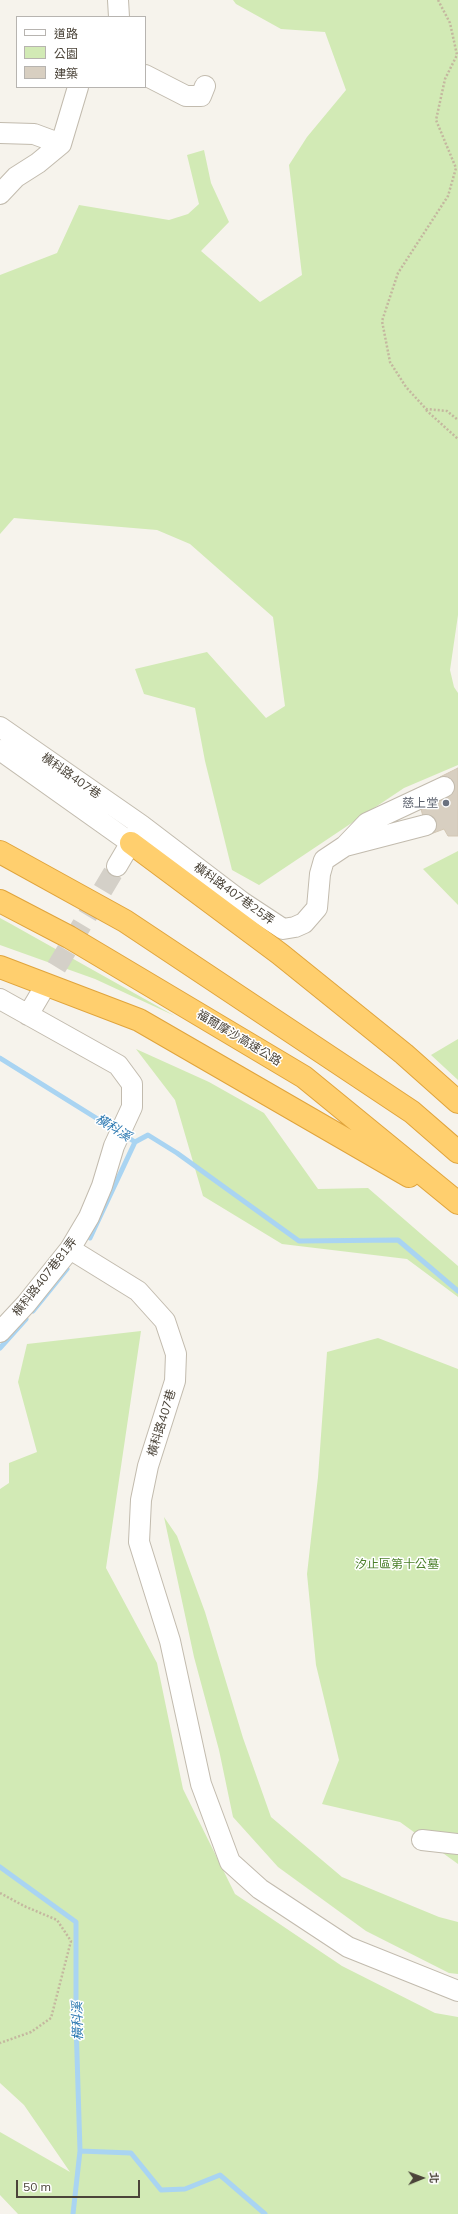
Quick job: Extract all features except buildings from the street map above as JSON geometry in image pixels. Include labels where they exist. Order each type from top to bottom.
[{"type":"highway","points":[[136,834],[280,954],[404,1054],[458,1102]]},
{"type":"highway","points":[[0,852],[125,921],[412,1112],[458,1152]]},
{"type":"highway","name":"福爾摩沙高速公路","points":[[0,901],[68,938],[304,1077],[458,1204]]},
{"type":"highway","points":[[0,967],[139,1020],[458,1204]]},
{"type":"street","points":[[118,0],[119,16]]},
{"type":"street","points":[[146,75],[186,96],[201,96],[205,86]]},
{"type":"street","points":[[0,194],[16,177],[38,163],[61,144],[78,88]]},
{"type":"street","points":[[0,133],[34,134],[61,144]]},
{"type":"street","name":"橫科路407巷","points":[[0,727],[136,834]]},
{"type":"street","points":[[0,750],[136,834],[117,866]]},
{"type":"street","points":[[345,846],[367,823],[444,787]]},
{"type":"street","name":"橫科路407巷25弄","points":[[136,834],[283,929],[295,927],[311,918],[317,908],[320,874],[324,860],[345,846],[426,825]]},
{"type":"street","points":[[0,999],[28,1015],[41,994]]},
{"type":"street","name":"橫科路407巷81弄","points":[[0,1332],[26,1304],[70,1248],[89,1217],[116,1141],[132,1107],[132,1084],[118,1065],[28,1015]]},
{"type":"street","name":"橫科路407巷","points":[[70,1248],[138,1291],[165,1321],[176,1354],[175,1381],[148,1466],[141,1500],[139,1542],[170,1641],[201,1784],[230,1862],[260,1889],[348,1947],[458,1991]]},
{"type":"street","points":[[422,1840],[458,1844]]},
{"type":"path","points":[[438,0],[450,22],[457,55],[445,79],[436,120],[456,168],[448,196],[398,273],[382,322],[390,362],[406,387],[426,409],[458,439]]},
{"type":"path","points":[[426,409],[446,411],[458,420]]},
{"type":"path","points":[[0,1893],[24,1906],[57,1920],[71,1941],[51,2018],[31,2032],[0,2043]]},
{"type":"green space","points":[[233,0],[458,0],[458,615],[450,670],[454,687],[458,693],[458,765],[404,788],[259,885],[232,870],[205,761],[195,708],[144,694],[135,669],[207,652],[266,718],[285,706],[273,617],[190,544],[157,530],[14,518],[0,534],[0,275],[57,253],[79,205],[169,220],[188,214],[199,204],[187,155],[204,150],[211,183],[229,222],[201,251],[260,302],[302,275],[289,165],[307,137],[346,90],[325,32],[281,29],[236,4]]},
{"type":"green space","points":[[458,851],[458,905],[423,869]]},
{"type":"green space","points":[[0,918],[175,1016],[95,979],[0,945]]},
{"type":"green space","points":[[458,1039],[458,1080],[431,1055]]},
{"type":"green space","points":[[136,1049],[209,1082],[264,1113],[318,1189],[368,1188],[458,1266],[458,1297],[407,1259],[282,1244],[203,1196],[175,1100]]},
{"type":"green space","points":[[141,1331],[106,1568],[157,1663],[183,1789],[235,1894],[342,1966],[435,2013],[458,2017],[458,2214],[18,2214],[0,2195],[0,2132],[70,2172],[24,2105],[0,2083],[0,1489],[9,1483],[9,1463],[37,1452],[18,1382],[27,1344]]},
{"type":"green space","name":"汐止區第十公墓","points":[[378,1338],[458,1369],[458,1864],[400,1822],[322,1804],[339,1760],[316,1665],[307,1574],[318,1477],[327,1352]]},
{"type":"green space","points":[[164,1517],[177,1536],[205,1612],[243,1738],[271,1817],[342,1877],[439,1917],[458,1922],[458,1974],[449,1973],[366,1931],[278,1867],[233,1817],[219,1750],[194,1657]]},
{"type":"waterway","name":"橫科溪","points":[[0,1058],[117,1131]]},
{"type":"waterway","name":"橫科溪","points":[[90,1238],[135,1142],[124,1135]]},
{"type":"waterway","points":[[135,1142],[148,1135],[177,1153],[299,1241],[398,1240],[458,1291]]},
{"type":"waterway","name":"橫科溪","points":[[33,1311],[67,1269]]},
{"type":"waterway","name":"橫科溪","points":[[0,1348],[26,1319]]},
{"type":"waterway","name":"橫科溪","points":[[0,1867],[76,1922],[76,2023],[80,2151],[73,2214]]},
{"type":"waterway","points":[[80,2151],[131,2153],[161,2190],[185,2189],[220,2175],[265,2214]]},
{"type":"tunnel","points":[[41,993],[117,866]]},
{"type":"place","name":"慈上堂","points":[[446,803]]}]
